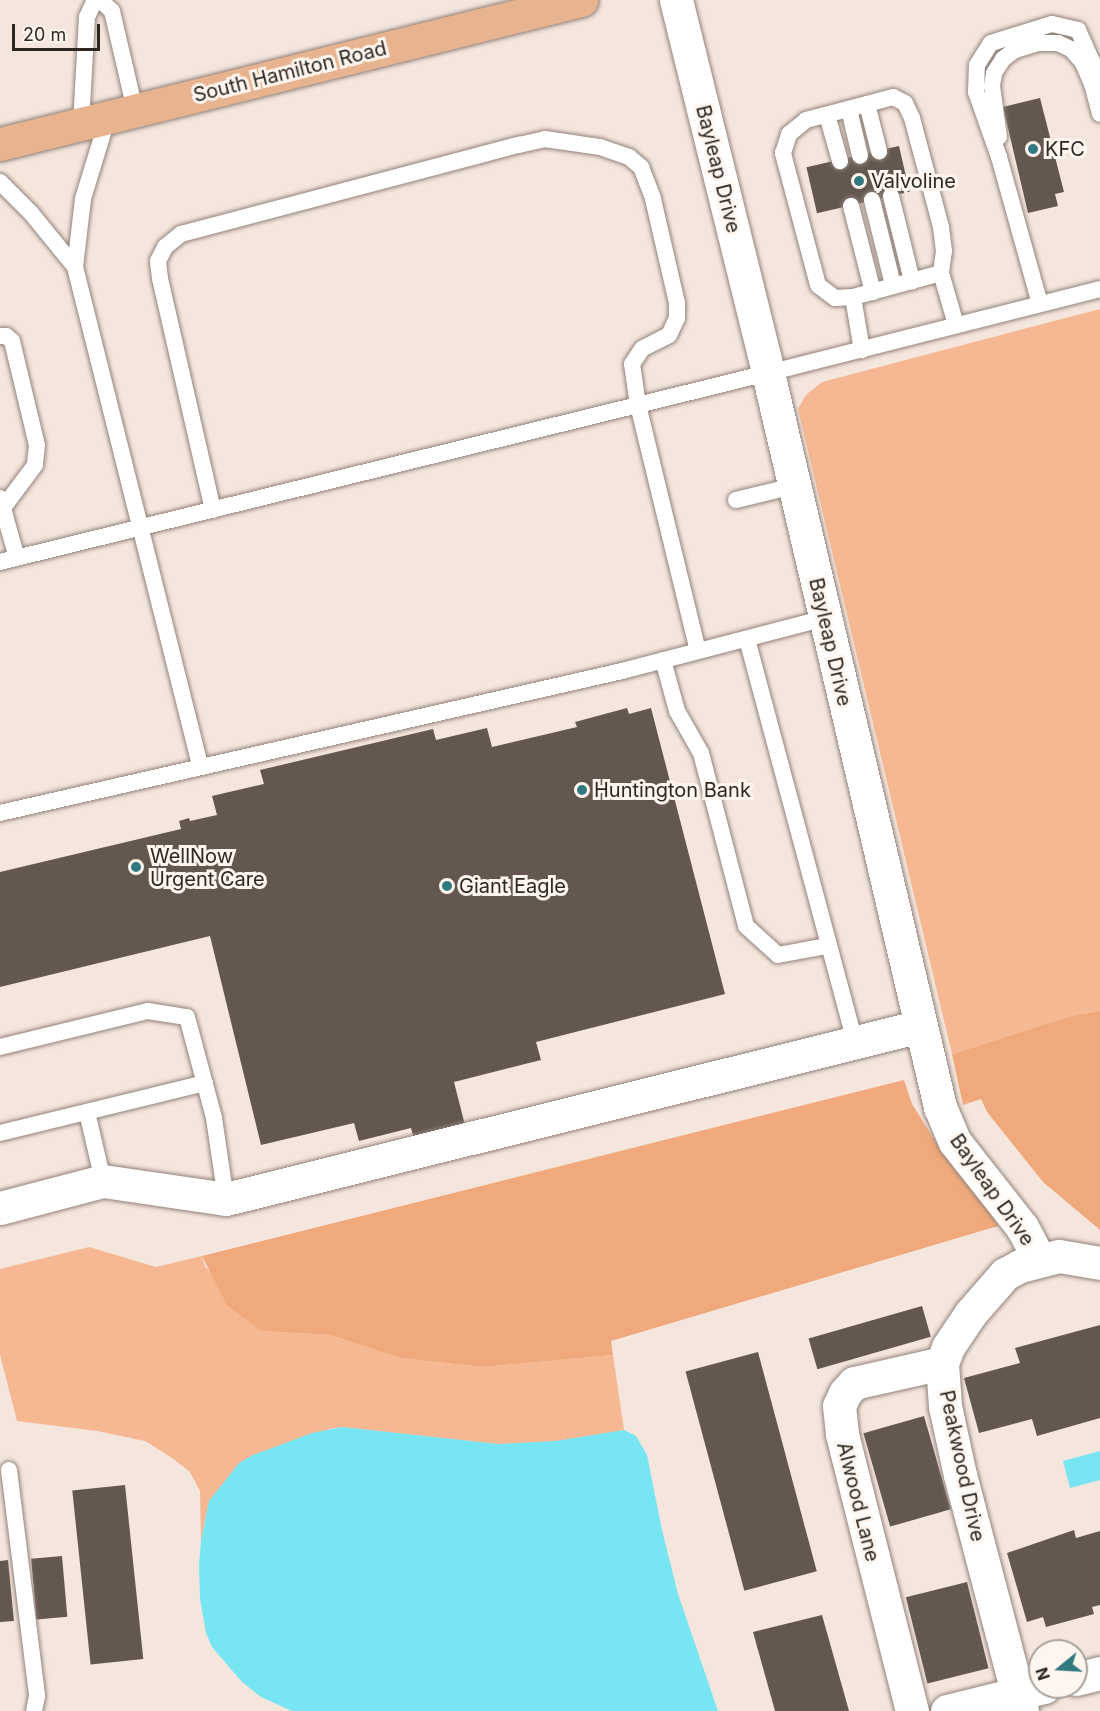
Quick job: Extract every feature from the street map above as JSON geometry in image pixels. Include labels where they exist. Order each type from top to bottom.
[{"type":"main road","name":"South Hamilton Road","points":[[0,144],[581,0]]},
{"type":"street","name":"Bayleap Drive","points":[[676,0],[768,373],[940,1107],[955,1142],[1022,1227],[1039,1260]]},
{"type":"street","points":[[0,1208],[103,1180],[225,1199],[921,1026]]},
{"type":"street","name":"Peakwood Drive","points":[[1028,1697],[960,1475],[945,1406],[942,1363],[948,1347],[985,1295],[1005,1274],[1039,1260],[1059,1256],[1100,1263]]},
{"type":"street","name":"Alwood Lane","points":[[912,1711],[844,1445],[839,1406],[845,1393],[854,1383],[942,1363]]},
{"type":"street","points":[[947,1711],[1028,1697]]},
{"type":"lane","points":[[95,0],[87,17],[108,117]]},
{"type":"lane","points":[[100,0],[112,11],[108,117],[83,199],[75,267],[200,765]]},
{"type":"lane","points":[[1041,304],[999,157],[999,127],[992,86],[994,73],[1003,59],[1015,50],[1029,45],[1058,43],[1071,49],[1083,63],[1092,84],[1100,114]]},
{"type":"lane","points":[[941,273],[853,297],[835,297],[818,285],[783,153],[789,134],[806,120],[892,97],[905,103],[912,118],[940,227],[944,251],[941,273],[956,325]]},
{"type":"lane","points":[[867,104],[879,151]]},
{"type":"lane","points":[[849,109],[860,156]]},
{"type":"lane","points":[[827,115],[840,161]]},
{"type":"lane","points":[[213,510],[160,278],[158,261],[165,247],[181,234],[545,139],[600,147],[629,157],[641,166],[654,199],[677,303],[677,318],[669,335],[642,350],[632,364],[638,405],[698,651]]},
{"type":"lane","points":[[0,182],[31,213],[75,267]]},
{"type":"lane","points":[[891,196],[912,280]]},
{"type":"lane","points":[[872,200],[893,285]]},
{"type":"lane","points":[[851,206],[873,292]]},
{"type":"lane","points":[[0,336],[6,336],[12,341],[37,445],[35,465],[2,503],[8,560],[862,350],[1100,289]]},
{"type":"lane","points":[[853,297],[862,350]]},
{"type":"lane","points":[[736,500],[794,486]]},
{"type":"lane","points":[[0,813],[663,660],[825,618]]},
{"type":"lane","points":[[747,639],[827,946],[855,1042]]},
{"type":"lane","points":[[663,660],[677,711],[701,753],[746,926],[778,955],[827,946]]},
{"type":"lane","points":[[0,1047],[148,1011],[187,1017],[214,1118],[225,1199]]},
{"type":"lane","points":[[0,1133],[205,1083]]},
{"type":"lane","points":[[87,1112],[103,1180]]},
{"type":"lane","points":[[9,1470],[37,1696],[34,1711]]},
{"type":"shaded area","points":[[1100,309],[1100,1011],[1071,1016],[952,1054],[798,409],[806,395],[822,382]]},
{"type":"shaded area","points":[[1100,1011],[1100,1230],[1043,1182],[987,1112],[981,1099],[963,1105],[952,1054],[1071,1016]]},
{"type":"shaded area","points":[[904,1080],[912,1104],[942,1152],[987,1207],[998,1226],[611,1341],[613,1355],[483,1367],[400,1358],[330,1335],[261,1331],[227,1305],[202,1256]]},
{"type":"shaded area","points":[[89,1247],[156,1267],[202,1256],[205,1266],[261,1331],[330,1335],[400,1358],[483,1367],[613,1355],[624,1430],[556,1441],[498,1444],[342,1427],[329,1429],[253,1455],[209,1501],[201,1541],[200,1491],[190,1472],[172,1458],[145,1441],[97,1431],[17,1421],[0,1355],[0,1269]]},
{"type":"water","points":[[342,1427],[498,1444],[556,1441],[624,1430],[636,1436],[647,1455],[678,1594],[718,1711],[292,1711],[261,1697],[242,1682],[212,1647],[206,1633],[200,1599],[199,1565],[209,1501],[239,1463],[253,1455],[312,1433]]},
{"type":"water","points":[[1100,1451],[1100,1480],[1070,1488],[1063,1461]]},
{"type":"building","name":"KFC","points":[[1040,98],[1064,192],[1055,194],[1058,206],[1028,213],[1003,107]]},
{"type":"building","name":"Valvoline","points":[[899,146],[910,192],[817,213],[806,167]]},
{"type":"building","name":"Giant Eagle","points":[[627,708],[629,714],[651,708],[725,994],[536,1042],[541,1060],[454,1082],[468,1137],[417,1149],[411,1128],[359,1141],[354,1123],[261,1145],[210,936],[0,987],[0,872],[181,829],[179,821],[217,815],[212,796],[264,784],[260,770],[433,729],[436,740],[487,728],[492,747],[577,727],[575,722]]},
{"type":"building","points":[[922,1306],[931,1337],[817,1369],[809,1339]]},
{"type":"building","points":[[1100,1325],[1100,1418],[1037,1436],[1032,1419],[979,1433],[964,1378],[1020,1363],[1015,1348]]},
{"type":"building","points":[[758,1352],[817,1571],[744,1591],[686,1371]]},
{"type":"building","points":[[924,1416],[951,1509],[890,1527],[863,1433]]},
{"type":"building","points":[[125,1485],[143,1659],[91,1665],[72,1491]]},
{"type":"building","points":[[1074,1530],[1076,1538],[1100,1531],[1100,1605],[1092,1607],[1094,1614],[1046,1627],[1043,1617],[1027,1622],[1007,1553]]},
{"type":"building","points":[[62,1556],[67,1617],[36,1619],[31,1559]]},
{"type":"building","points":[[8,1560],[14,1621],[0,1622],[0,1561]]},
{"type":"building","points":[[967,1582],[989,1668],[927,1684],[906,1597]]},
{"type":"building","points":[[822,1615],[849,1711],[775,1711],[753,1632]]},
{"type":"place","name":"KFC","points":[[1033,149]]},
{"type":"place","name":"Valvoline","points":[[859,181]]},
{"type":"place","name":"Huntington Bank","points":[[582,790]]},
{"type":"place","name":"WellNow Urgent Care","points":[[136,867]]},
{"type":"place","name":"Giant Eagle","points":[[447,886]]}]
